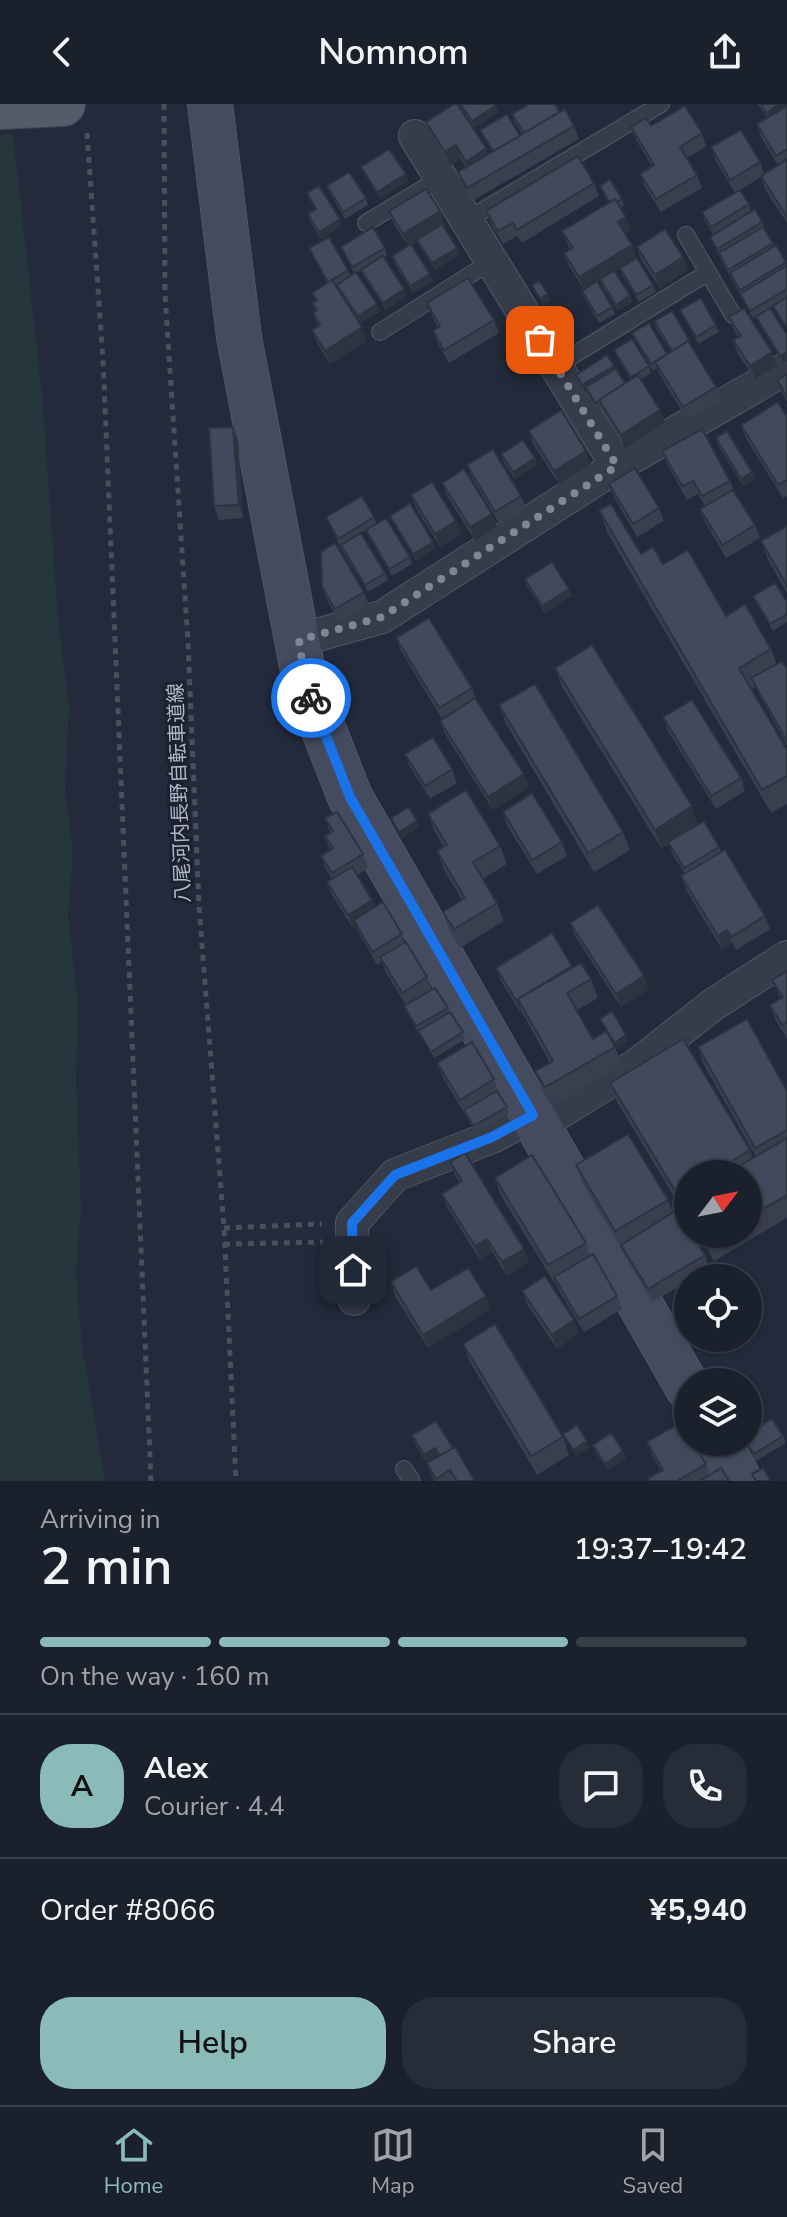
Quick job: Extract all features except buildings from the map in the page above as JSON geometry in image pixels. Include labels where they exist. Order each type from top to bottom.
[{"type":"main road","points":[[0,107],[74,112]]},
{"type":"street","points":[[210,104],[239,337],[305,682],[350,797],[677,1368]]},
{"type":"street","points":[[415,136],[617,466]]},
{"type":"street","points":[[299,640],[382,617],[617,466],[787,368]]},
{"type":"street","points":[[354,1299],[352,1232],[395,1175],[536,1120],[635,1066],[714,1004],[787,957]]},
{"type":"street","points":[[726,1456],[740,1481]]},
{"type":"lane","points":[[467,220],[661,104]]},
{"type":"lane","points":[[366,223],[441,178]]},
{"type":"lane","points":[[686,235],[733,315]]},
{"type":"lane","points":[[380,332],[492,261]]},
{"type":"lane","points":[[556,366],[707,273]]},
{"type":"path","name":"八尾河内長野自転車道線","points":[[164,104],[165,295],[188,642],[199,906],[224,1228],[236,1481]]},
{"type":"path","points":[[74,112],[103,360],[151,1481]]},
{"type":"path","points":[[224,1228],[352,1232]]},
{"type":"path","points":[[224,1244],[352,1232]]},
{"type":"shaded area","points":[[13,134],[42,394],[58,618],[69,707],[65,789],[73,855],[68,915],[78,1003],[76,1079],[81,1209],[76,1272],[82,1347],[105,1481],[0,1481],[0,135]]},
{"type":"way so far","points":[[311,698],[305,682],[299,640],[382,617],[617,466],[540,340]]},
{"type":"route","points":[[311,698],[350,797],[533,1115],[492,1137],[395,1175],[352,1223],[353,1270]]}]
